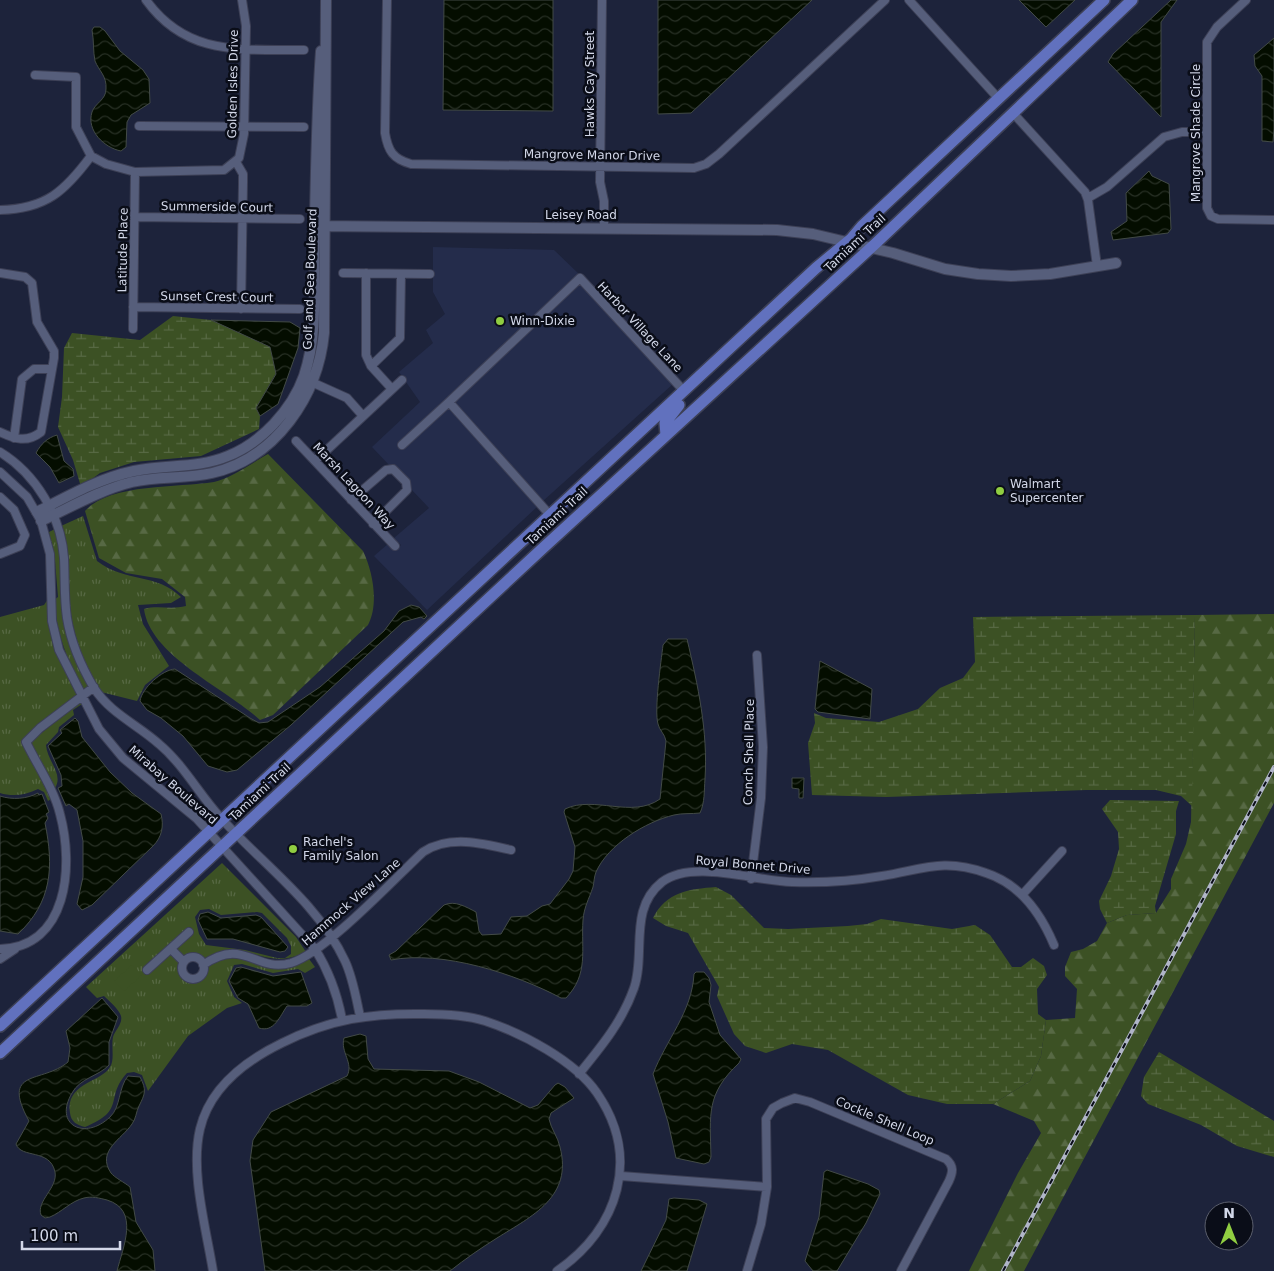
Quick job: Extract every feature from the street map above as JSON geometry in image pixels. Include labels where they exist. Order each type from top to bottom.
[{"type":"main road","name":"Tamiami Trail","points":[[0,1026],[846,243],[1104,0]]},
{"type":"main road","points":[[1104,0],[1117,14]]},
{"type":"main road","name":"Tamiami Trail","points":[[0,1052],[543,548],[870,248],[1132,0]]},
{"type":"main road","points":[[666,435],[665,423],[670,415],[705,382],[709,368]]},
{"type":"main road","points":[[543,548],[554,528],[550,515]]},
{"type":"main road","points":[[399,682],[399,664],[409,646]]},
{"type":"street","points":[[146,0],[161,18],[182,34],[218,48],[304,50]]},
{"type":"street","name":"Mangrove Manor Drive","points":[[387,0],[385,133],[387,146],[392,156],[411,164],[694,168],[706,164],[885,0]]},
{"type":"street","name":"Hawks Cay Street","points":[[602,0],[601,166],[604,228]]},
{"type":"street","points":[[909,0],[998,98]]},
{"type":"street","name":"Mangrove Shade Circle","points":[[1246,0],[1216,27],[1207,42],[1209,213],[1218,219],[1274,220]]},
{"type":"street","name":"Golden Isles Drive","points":[[236,162],[243,148],[245,127],[245,1]]},
{"type":"street","name":"Golf and Sea Boulevard","points":[[39,516],[117,486],[150,479],[196,476],[230,467],[252,455],[286,426],[299,410],[308,381],[322,351],[324,333],[320,226],[326,3]]},
{"type":"street","points":[[34,75],[76,77],[76,128],[91,156],[106,164],[136,172],[218,171],[224,170],[236,162],[243,174],[241,309]]},
{"type":"street","points":[[1013,113],[1079,184],[1088,198],[1097,266]]},
{"type":"street","points":[[139,126],[304,128]]},
{"type":"street","points":[[1088,198],[1107,187],[1164,137],[1182,132],[1207,132]]},
{"type":"street","points":[[0,210],[22,210],[38,205],[63,190],[91,156]]},
{"type":"street","name":"Latitude Place","points":[[133,329],[136,172]]},
{"type":"street","name":"Summerside Court","points":[[134,217],[300,219]]},
{"type":"street","name":"Leisey Road","points":[[320,226],[794,231],[870,248],[945,269],[1011,276],[1050,274],[1116,263]]},
{"type":"street","points":[[0,273],[25,277],[32,283],[37,322],[54,351],[41,432],[31,438],[14,438],[0,432]]},
{"type":"street","points":[[343,273],[430,274]]},
{"type":"street","points":[[366,274],[366,355],[371,366],[392,389]]},
{"type":"street","points":[[371,366],[400,338],[401,274]]},
{"type":"street","name":"Harbor Village Lane","points":[[449,402],[580,278],[684,391]]},
{"type":"street","name":"Sunset Crest Court","points":[[133,307],[300,309]]},
{"type":"street","points":[[14,438],[22,379],[34,369],[51,369]]},
{"type":"street","points":[[315,462],[402,380]]},
{"type":"street","points":[[308,381],[347,398],[364,416]]},
{"type":"street","points":[[402,445],[449,402],[550,515]]},
{"type":"street","name":"Marsh Lagoon Way","points":[[296,441],[396,546]]},
{"type":"street","name":"Mirabay Boulevard","points":[[0,452],[24,471],[51,510],[64,556],[65,598],[73,645],[94,688],[109,706],[160,744],[222,820],[305,903],[331,937],[346,962],[360,1016]]},
{"type":"street","points":[[351,500],[386,470],[393,469],[406,482],[407,490],[403,496],[373,524]]},
{"type":"street","name":"Mirabay Boulevard","points":[[0,472],[12,481],[39,516],[50,554],[52,621],[59,650],[99,729],[123,758],[197,819],[315,949],[326,966],[338,994],[342,1019]]},
{"type":"street","points":[[0,497],[14,510],[25,535],[20,546],[0,554]]},
{"type":"street","name":"Conch Shell Place","points":[[751,879],[761,798],[763,747],[757,655]]},
{"type":"street","points":[[0,949],[15,949],[31,943],[44,934],[59,907],[67,866],[66,840],[60,813],[26,742],[40,728],[94,688]]},
{"type":"street","name":"Hammock View Lane","points":[[184,962],[182,972],[191,979],[202,974],[203,965],[214,957],[233,952],[271,964],[289,963],[308,955],[331,937],[423,852],[434,845],[446,842],[484,844],[511,850]]},
{"type":"street","points":[[1022,895],[1062,851]]},
{"type":"street","name":"Royal Bonnet Drive","points":[[579,1074],[614,1030],[634,988],[639,960],[639,929],[642,912],[654,892],[670,878],[693,871],[708,871],[751,879],[791,882],[834,882],[882,876],[926,866],[950,865],[989,873],[1022,895],[1039,914],[1054,945]]},
{"type":"street","points":[[147,970],[189,932]]},
{"type":"street","points":[[0,959],[11,954],[15,949]]},
{"type":"street","points":[[171,949],[184,962],[192,957],[199,959],[203,965]]},
{"type":"street","points":[[213,1271],[197,1168],[200,1131],[204,1114],[217,1092],[248,1061],[297,1035],[342,1019],[393,1013],[443,1014],[483,1021],[524,1037],[579,1074],[596,1092],[614,1124],[620,1154],[621,1176],[610,1209],[597,1231],[582,1250],[557,1271]]},
{"type":"street","name":"Cockle Shell Loop","points":[[747,1271],[761,1224],[767,1187],[766,1120],[773,1108],[795,1098],[810,1102],[946,1159],[950,1164],[953,1172],[949,1181],[901,1271]]},
{"type":"street","points":[[621,1176],[767,1187]]},
{"type":"shaded area","points":[[433,247],[554,250],[580,275],[398,444],[402,450],[449,407],[538,506],[427,610],[374,556],[389,543],[396,550],[401,545],[394,538],[429,508],[410,488],[408,479],[395,466],[390,466],[372,447],[420,402],[399,372],[433,343],[426,330],[445,314],[433,292]]},
{"type":"shaded area","points":[[580,283],[673,384],[543,501],[454,402]]},
{"type":"green space","points":[[173,316],[211,320],[270,347],[276,373],[256,408],[260,416],[259,429],[201,456],[134,462],[100,473],[81,487],[73,460],[58,427],[62,397],[64,348],[72,333],[140,340]]},
{"type":"green space","points":[[268,454],[363,551],[370,568],[374,598],[368,625],[273,715],[260,720],[175,657],[160,642],[149,626],[144,609],[186,606],[185,597],[162,579],[126,573],[99,558],[85,511],[96,502],[127,491],[214,482],[234,474]]},
{"type":"green space","points":[[83,516],[97,561],[119,573],[162,584],[172,589],[181,597],[171,603],[138,605],[143,624],[169,666],[145,685],[137,701],[101,692],[81,653],[75,633],[67,591],[61,526]]},
{"type":"green space","points":[[55,529],[60,552],[66,630],[74,655],[90,686],[83,691],[64,647],[55,613],[54,600],[58,597],[55,561],[49,532]]},
{"type":"green space","points":[[48,599],[56,651],[77,695],[38,725],[23,740],[23,744],[51,799],[48,801],[44,792],[38,789],[19,795],[0,793],[0,617],[44,605]]},
{"type":"green space","points":[[1274,614],[1274,803],[1024,1271],[969,1271],[1018,1173],[1041,1133],[1034,1121],[993,1104],[1030,1081],[1041,1056],[1046,1020],[1075,1018],[1077,989],[1065,976],[1065,967],[1071,952],[1083,949],[1097,941],[1107,923],[1127,915],[1156,913],[1171,889],[1171,879],[1186,844],[1191,822],[1195,615]]},
{"type":"green space","points":[[1195,615],[1192,806],[1181,796],[1156,790],[1086,790],[886,797],[812,795],[808,743],[815,723],[814,713],[826,718],[879,722],[918,709],[940,688],[963,678],[975,662],[973,617]]},
{"type":"green space","points":[[81,702],[82,704],[73,710],[74,715],[59,727],[58,732],[46,745],[58,778],[55,788],[57,796],[30,742]]},
{"type":"green space","points":[[1110,800],[1179,801],[1176,811],[1176,834],[1155,906],[1156,913],[1127,915],[1107,923],[1100,909],[1099,901],[1111,876],[1119,849],[1118,832],[1102,809]]},
{"type":"green space","points":[[222,863],[296,937],[306,952],[290,958],[277,959],[230,950],[218,952],[204,959],[196,954],[184,957],[176,949],[194,932],[190,927],[143,970],[146,975],[171,954],[179,963],[180,975],[191,983],[202,978],[207,966],[215,961],[232,956],[270,967],[290,967],[309,959],[315,967],[305,973],[298,969],[273,973],[242,964],[234,965],[227,981],[234,997],[242,1003],[227,1008],[188,1036],[148,1091],[142,1075],[134,1072],[127,1073],[120,1082],[111,1109],[98,1121],[85,1127],[73,1121],[70,1113],[70,1103],[78,1089],[106,1072],[110,1067],[113,1037],[121,1019],[114,1005],[104,996],[97,998],[86,987]],"holes":[[[209,909],[221,915],[262,913],[287,938],[291,946],[291,954],[285,958],[277,958],[245,950],[206,945],[199,934],[195,917],[200,910]]]},
{"type":"green space","points":[[716,887],[731,895],[764,928],[788,929],[848,926],[867,924],[881,919],[952,929],[975,925],[990,935],[1012,967],[1021,967],[1033,958],[1044,966],[1047,975],[1037,989],[1038,1014],[1046,1020],[1041,1056],[1030,1081],[993,1104],[947,1104],[908,1095],[828,1050],[792,1044],[766,1053],[745,1046],[734,1034],[717,996],[719,987],[688,933],[666,926],[653,918],[658,909],[672,897],[688,891]]},
{"type":"green space","points":[[132,965],[142,975],[124,991],[114,981]]},
{"type":"green space","points":[[1159,1052],[1274,1121],[1274,1157],[1237,1146],[1201,1125],[1148,1104],[1141,1096],[1144,1077]]},
{"type":"water","points":[[444,0],[553,0],[553,111],[443,110]]},
{"type":"water","points":[[658,0],[812,0],[691,113],[658,114]]},
{"type":"water","points":[[1019,0],[1075,0],[1046,27]]},
{"type":"water","points":[[1171,0],[1177,0],[1161,22],[1161,117],[1108,62],[1113,54]]},
{"type":"water","points":[[94,27],[100,27],[105,31],[120,51],[143,70],[149,79],[150,103],[131,115],[127,122],[126,147],[121,151],[109,146],[98,138],[92,126],[92,112],[106,93],[104,77],[95,61],[92,30]]},
{"type":"water","points":[[1274,38],[1273,142],[1262,141],[1262,76],[1255,66],[1254,55]]},
{"type":"water","points":[[1149,171],[1152,176],[1169,184],[1171,229],[1168,233],[1113,240],[1111,232],[1127,221],[1126,193]]},
{"type":"water","points":[[211,320],[290,322],[300,328],[298,348],[278,404],[260,416],[256,408],[276,374],[270,347]]},
{"type":"water","points":[[57,435],[64,461],[73,469],[74,476],[59,483],[50,467],[36,453],[45,442]]},
{"type":"water","points":[[411,605],[419,607],[427,616],[424,619],[421,617],[403,622],[291,725],[237,770],[227,772],[208,766],[183,736],[161,718],[147,710],[140,701],[144,691],[153,680],[175,669],[250,718],[259,723],[268,722],[320,687],[384,631],[399,611]]},
{"type":"water","points":[[668,639],[687,639],[698,691],[704,726],[706,761],[702,809],[700,813],[674,815],[651,823],[618,844],[602,862],[595,874],[584,915],[581,971],[573,989],[566,998],[561,998],[501,973],[455,961],[433,958],[391,960],[389,955],[396,951],[444,905],[452,903],[476,912],[479,931],[482,935],[501,934],[511,917],[527,916],[542,906],[550,904],[573,871],[575,847],[564,812],[565,809],[576,805],[588,804],[637,807],[649,805],[660,799],[666,741],[658,724],[657,697],[663,645]]},
{"type":"water","points":[[820,661],[872,689],[870,719],[818,712],[815,709]]},
{"type":"water","points":[[75,718],[78,721],[82,737],[110,772],[132,793],[161,814],[162,823],[162,831],[156,843],[92,905],[82,910],[77,904],[83,877],[83,841],[77,810],[69,804],[66,806],[58,788],[62,786],[61,775],[48,746],[62,733],[60,730]]},
{"type":"water","points":[[792,778],[804,778],[803,798],[799,798],[799,789],[792,788]]},
{"type":"water","points":[[38,793],[39,795],[42,794],[49,812],[46,814],[48,818],[45,823],[49,854],[48,883],[38,909],[18,934],[0,931],[0,796],[19,798],[29,797]]},
{"type":"water","points":[[208,912],[221,918],[256,915],[261,917],[288,947],[285,951],[280,952],[233,939],[207,939],[198,920],[200,914]]},
{"type":"water","points":[[241,967],[273,976],[301,972],[312,1003],[307,1006],[287,1006],[273,1026],[264,1029],[259,1028],[248,1004],[238,998],[229,981],[236,968]]},
{"type":"water","points":[[696,972],[704,972],[709,978],[711,985],[709,1002],[720,1035],[741,1059],[728,1074],[715,1095],[710,1129],[711,1157],[709,1162],[704,1164],[676,1158],[668,1122],[653,1074],[684,1013]]},
{"type":"water","points":[[102,998],[118,1017],[109,1042],[109,1065],[75,1088],[67,1104],[66,1114],[74,1126],[91,1128],[100,1124],[114,1113],[128,1076],[140,1077],[144,1085],[143,1098],[132,1124],[108,1152],[107,1165],[115,1177],[130,1187],[136,1222],[153,1250],[155,1271],[117,1271],[127,1230],[126,1221],[123,1212],[117,1205],[107,1200],[87,1197],[79,1199],[50,1217],[45,1218],[41,1215],[41,1205],[53,1184],[55,1172],[48,1160],[19,1149],[16,1144],[29,1121],[21,1104],[19,1093],[22,1085],[28,1080],[58,1069],[68,1062],[70,1048],[66,1031]]},
{"type":"water","points":[[360,1034],[366,1036],[368,1059],[374,1069],[449,1071],[479,1082],[530,1108],[538,1105],[558,1083],[565,1087],[574,1098],[551,1113],[549,1119],[560,1147],[561,1179],[555,1192],[536,1213],[450,1271],[265,1271],[250,1161],[253,1140],[271,1112],[347,1076],[349,1067],[343,1043],[344,1038]]},
{"type":"water","points":[[827,1170],[868,1184],[879,1190],[880,1194],[866,1223],[837,1271],[813,1271],[805,1261],[819,1217],[824,1172]]},
{"type":"water","points":[[669,1199],[699,1200],[707,1204],[687,1271],[641,1271],[666,1220]]},
{"type":"railway","points":[[1003,1271],[1274,767]]},
{"type":"place","name":"Winn-Dixie","points":[[500,321]]},
{"type":"place","name":"Walmart Supercenter","points":[[1000,491]]},
{"type":"place","name":"Rachel's Family Salon","points":[[293,849]]}]
